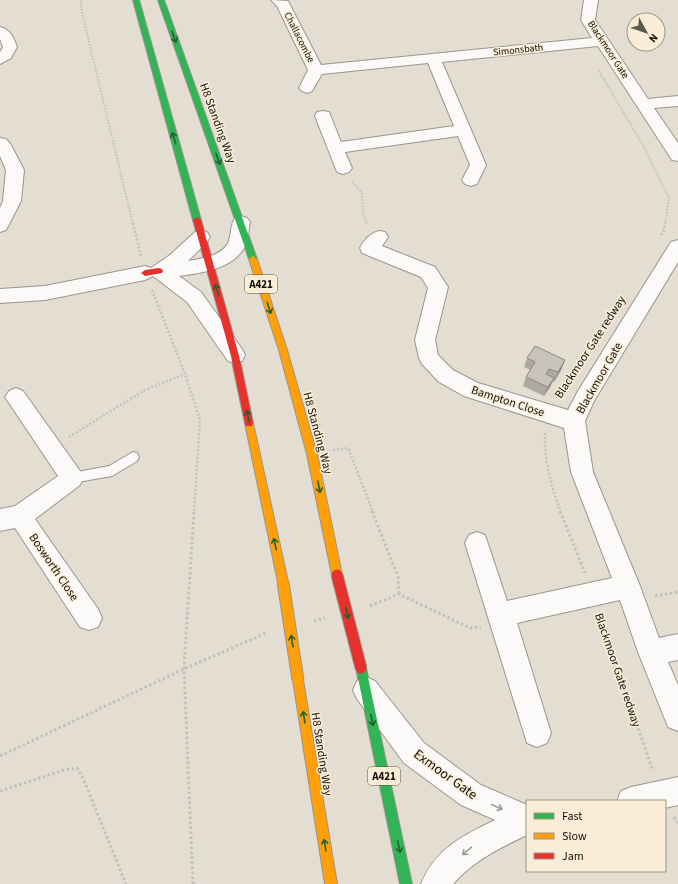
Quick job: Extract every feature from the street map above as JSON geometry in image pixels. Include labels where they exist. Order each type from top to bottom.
[{"type":"highway","name":"H8 Standing Way","points":[[136,0],[201,237],[236,356],[283,582],[331,884]]},
{"type":"highway","name":"H8 Standing Way","points":[[160,0],[241,222],[283,350],[312,454],[337,575],[363,679],[406,884]]},
{"type":"street","name":"Blackmoor Gate","points":[[591,0],[588,20],[678,156]]},
{"type":"street","name":"Challacombe","points":[[284,1],[316,70]]},
{"type":"street","points":[[0,31],[6,38],[10,47],[6,55],[0,59]]},
{"type":"street","name":"Simonsbath","points":[[316,70],[603,41]]},
{"type":"street","points":[[433,58],[478,165],[470,180]]},
{"type":"street","points":[[307,88],[316,70]]},
{"type":"street","points":[[645,104],[678,101]]},
{"type":"street","points":[[323,116],[343,168]]},
{"type":"street","points":[[336,148],[464,130]]},
{"type":"street","points":[[0,143],[6,149],[15,170],[12,201],[0,226]]},
{"type":"street","points":[[0,296],[45,293],[152,272],[209,264],[231,254],[236,246],[241,222]]},
{"type":"street","points":[[152,272],[177,260],[201,237]]},
{"type":"street","name":"Bampton Close","points":[[379,237],[369,248],[428,272],[438,287],[425,340],[429,358],[446,376],[471,390],[574,421]]},
{"type":"street","name":"Blackmoor Gate","points":[[669,242],[574,421],[582,472],[630,593],[651,652],[678,717]]},
{"type":"street","points":[[152,272],[194,297],[236,356]]},
{"type":"street","points":[[16,397],[72,478]]},
{"type":"street","name":"Bosworth Close","points":[[72,478],[49,496],[10,518],[89,618]]},
{"type":"street","points":[[477,543],[537,733]]},
{"type":"street","points":[[501,619],[592,593],[630,593]]},
{"type":"street","points":[[651,652],[678,647]]},
{"type":"street","name":"Exmoor Gate","points":[[363,679],[414,753],[471,795],[526,820]]},
{"type":"street","points":[[637,800],[670,793]]},
{"type":"street","name":"Exmoor Gate","points":[[436,884],[439,874],[473,846],[526,820]]},
{"type":"lane","name":"Bosworth Close","points":[[72,478],[112,471],[133,457]]},
{"type":"path","points":[[81,0],[82,13],[152,272],[200,420],[184,669],[193,884]]},
{"type":"path","points":[[582,42],[644,147],[668,198],[664,230],[669,242]]},
{"type":"path","points":[[343,168],[349,179],[362,193],[363,213],[365,219],[370,230],[379,237]]},
{"type":"path","name":"Blackmoor Gate redway","points":[[588,350],[547,414],[544,440],[549,479],[670,793],[678,824]]},
{"type":"path","points":[[51,447],[143,391],[185,374]]},
{"type":"path","points":[[312,454],[348,448],[398,577],[399,594]]},
{"type":"path","points":[[630,593],[678,592]]},
{"type":"path","points":[[363,609],[399,594],[470,628],[501,619]]},
{"type":"path","points":[[312,622],[326,618]]},
{"type":"path","points":[[0,756],[184,669],[261,634],[268,633]]},
{"type":"path","points":[[0,791],[64,770],[76,768],[84,778],[126,884]]},
{"type":"building","points":[[535,346],[565,360],[558,372],[549,369],[546,374],[554,378],[548,387],[526,377],[535,362],[527,358]]},
{"type":"traffic: fast","points":[[136,0],[197,220]]},
{"type":"traffic: fast","points":[[161,0],[253,259]]},
{"type":"traffic: fast","points":[[361,668],[406,884]]},
{"type":"traffic: slow","points":[[253,259],[283,350],[312,454],[337,575]]},
{"type":"traffic: slow","points":[[249,423],[283,582]]},
{"type":"traffic: slow","points":[[283,582],[298,680]]},
{"type":"traffic: slow","points":[[298,680],[331,884]]},
{"type":"traffic: jam","points":[[197,220],[235,356],[249,423]]},
{"type":"traffic: jam","points":[[145,273],[159,271]]},
{"type":"traffic: jam","points":[[337,575],[361,668]]}]
